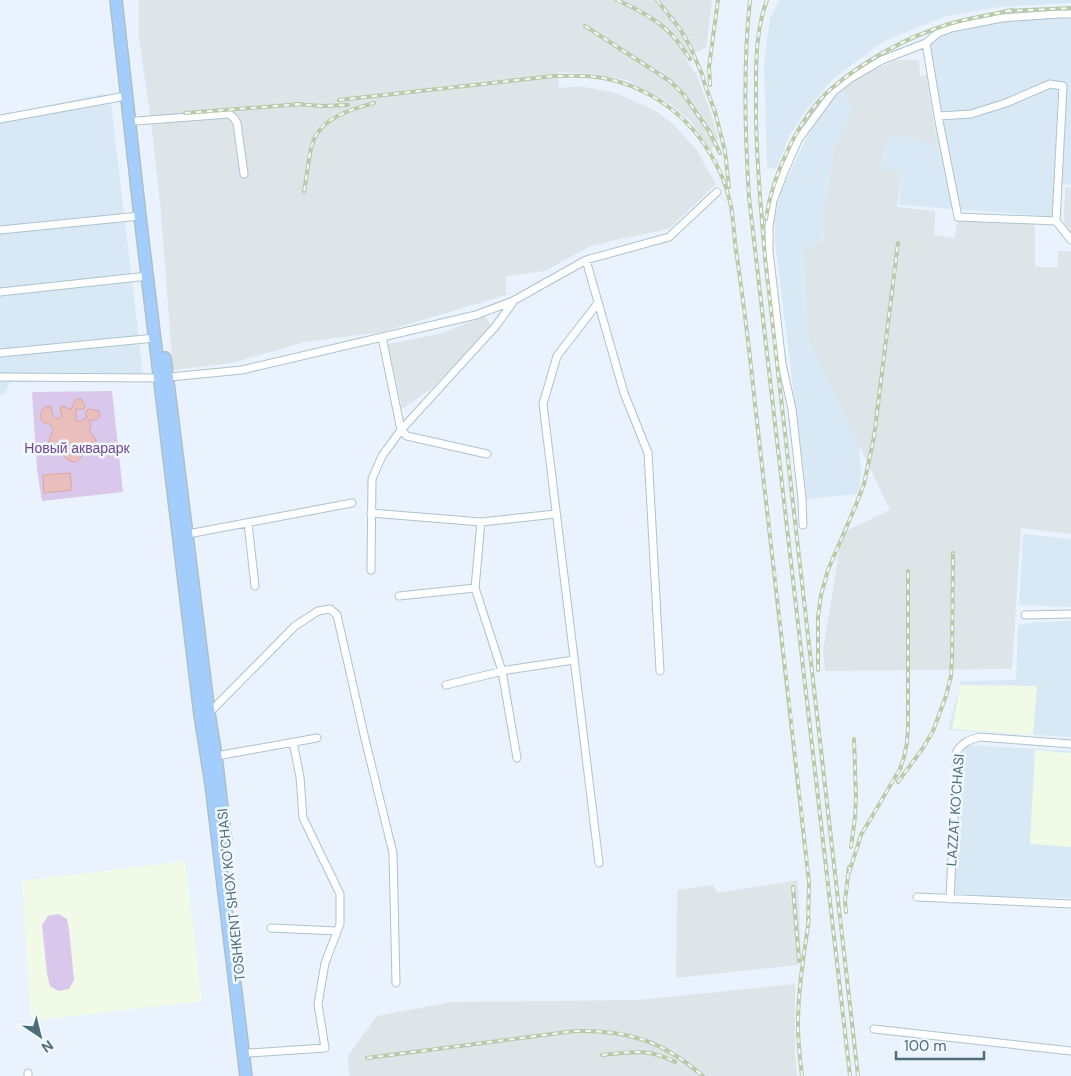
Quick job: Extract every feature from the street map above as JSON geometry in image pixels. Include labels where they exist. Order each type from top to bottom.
[{"type":"main road","points":[[116,0],[155,338],[164,378]]},
{"type":"main road","points":[[123,0],[200,715],[211,757]]},
{"type":"main road","name":"TOSHKENT SHOX KO'CHASI","points":[[164,378],[188,534],[209,714],[211,784],[246,1076]]},
{"type":"main road","name":"TOSHKENT SHOX KO'CHASI","points":[[211,757],[252,1076]]},
{"type":"street","points":[[803,525],[792,409],[782,364],[769,251],[769,227],[773,201],[798,140],[834,91],[851,78],[882,60],[926,44],[938,33],[951,28],[1002,18],[1071,14]]},
{"type":"street","points":[[926,44],[958,217],[1056,221]]},
{"type":"street","points":[[938,116],[971,114],[1006,103],[1050,84],[1063,86],[1056,221],[1071,240]]},
{"type":"street","points":[[0,119],[126,96]]},
{"type":"street","points":[[136,121],[229,114],[237,123],[244,174]]},
{"type":"street","points":[[0,377],[164,378],[242,370],[476,315],[514,301],[586,260],[669,238],[717,192]]},
{"type":"street","points":[[0,230],[140,216]]},
{"type":"street","points":[[586,260],[624,393],[648,453],[660,671]]},
{"type":"street","points":[[0,292],[148,276]]},
{"type":"street","points":[[371,570],[372,479],[382,456],[401,430],[495,328],[514,301]]},
{"type":"street","points":[[598,303],[557,356],[543,404],[599,863]]},
{"type":"street","points":[[382,337],[401,430],[407,436],[487,454]]},
{"type":"street","points":[[0,353],[155,338]]},
{"type":"street","points":[[188,534],[352,503]]},
{"type":"street","points":[[371,514],[481,522],[556,514]]},
{"type":"street","points":[[481,522],[475,588],[502,671],[517,758]]},
{"type":"street","points":[[248,523],[255,586]]},
{"type":"street","points":[[399,596],[475,588]]},
{"type":"street","points":[[209,714],[294,626],[318,611],[330,609],[338,615],[365,739],[393,853],[396,984]]},
{"type":"street","points":[[1024,615],[1071,614]]},
{"type":"street","points":[[446,685],[502,671],[574,660]]},
{"type":"street","name":"LAZZAT KO'CHASI","points":[[950,898],[956,751],[962,744],[980,737],[1071,744]]},
{"type":"street","points":[[211,757],[317,738]]},
{"type":"street","points":[[249,1053],[325,1048],[318,1004],[325,963],[340,924],[340,894],[303,818],[300,777],[293,742]]},
{"type":"street","points":[[917,897],[1071,904]]},
{"type":"street","points":[[272,928],[337,931]]},
{"type":"street","points":[[874,1029],[1071,1051]]},
{"type":"shaded area","points":[[139,0],[712,0],[706,48],[684,57],[697,76],[712,116],[718,139],[711,150],[691,121],[669,103],[627,80],[592,74],[558,72],[559,88],[580,86],[616,93],[656,111],[673,124],[696,149],[716,184],[669,229],[589,247],[545,271],[506,276],[506,295],[382,332],[305,342],[232,363],[173,370],[161,213],[151,121],[139,39]]},
{"type":"shaded area","points":[[780,0],[1071,0],[1071,3],[999,7],[946,16],[884,41],[834,78],[805,112],[790,134],[776,169],[767,167],[764,64],[770,18]]},
{"type":"shaded area","points":[[1071,17],[1071,185],[1062,184],[1060,217],[899,205],[902,172],[882,169],[886,141],[895,133],[937,147],[926,48],[950,30],[1008,21]]},
{"type":"shaded area","points":[[896,60],[919,60],[920,76],[927,75],[937,147],[895,133],[886,141],[882,169],[902,172],[897,207],[935,211],[934,235],[955,238],[957,220],[1035,223],[1035,267],[1058,267],[1058,251],[1071,251],[1071,534],[1021,528],[1012,669],[825,671],[823,650],[842,533],[890,510],[807,336],[803,249],[822,241],[833,150],[852,110],[842,90],[856,79]]},
{"type":"shaded area","points":[[842,90],[852,110],[833,150],[821,241],[803,249],[807,336],[859,430],[861,475],[858,494],[807,499],[775,242],[775,216],[781,192],[805,141],[827,106]]},
{"type":"shaded area","points":[[102,94],[110,95],[144,382],[10,382],[5,394],[0,396],[0,116]]},
{"type":"shaded area","points":[[1065,187],[1071,188],[1071,233],[1064,222]]},
{"type":"shaded area","points":[[485,316],[491,326],[432,388],[402,409],[388,344],[439,334]]},
{"type":"shaded area","points":[[77,399],[81,399],[85,405],[84,409],[76,409],[76,421],[86,418],[85,413],[88,409],[99,411],[100,417],[96,420],[89,420],[91,427],[89,430],[96,440],[95,449],[90,454],[85,452],[79,460],[73,462],[64,456],[65,441],[61,440],[54,446],[51,446],[49,442],[53,432],[52,427],[41,420],[41,412],[44,408],[51,406],[54,416],[59,419],[62,417],[60,408],[63,406],[69,409],[72,408]]},
{"type":"shaded area","points":[[70,473],[72,490],[44,493],[43,475]]},
{"type":"shaded area","points":[[1023,534],[1071,539],[1071,607],[1019,605]]},
{"type":"shaded area","points":[[1071,621],[1071,737],[948,730],[961,681],[1016,680],[1018,625]]},
{"type":"shaded area","points":[[960,685],[1037,686],[1033,735],[952,729]]},
{"type":"shaded area","points":[[969,745],[1071,751],[1071,898],[953,895],[961,754]]},
{"type":"shaded area","points":[[1035,750],[1071,753],[1071,847],[1030,844]]},
{"type":"shaded area","points":[[185,861],[202,1001],[31,1021],[22,881]]},
{"type":"shaded area","points":[[798,880],[801,956],[798,957],[798,965],[676,978],[677,890],[713,885],[717,893]]},
{"type":"shaded area","points":[[795,984],[795,1055],[797,1076],[349,1076],[348,1056],[377,1016],[452,1002],[638,1000]]},
{"type":"green space","name":"Новый акварарк","points":[[112,391],[123,492],[42,501],[37,469],[32,392]]},
{"type":"green space","points":[[58,914],[67,919],[74,980],[69,989],[58,991],[50,986],[47,974],[42,925],[48,916]]},
{"type":"railway","points":[[617,0],[656,21],[674,37],[690,59]]},
{"type":"railway","points":[[657,0],[680,29],[702,74],[715,112],[725,151],[729,187]]},
{"type":"railway","points":[[710,85],[709,67],[718,0]]},
{"type":"railway","points":[[750,0],[745,98],[749,197],[850,1076]]},
{"type":"railway","points":[[767,0],[759,31],[756,73],[757,149],[763,235],[858,1076]]},
{"type":"railway","points":[[1006,11],[1071,8]]},
{"type":"railway","points":[[766,219],[774,184],[798,130],[820,100],[832,88],[858,68],[887,50],[933,29],[1012,10]]},
{"type":"railway","points":[[585,26],[670,81],[684,95],[709,131],[720,153]]},
{"type":"railway","points":[[339,100],[554,76],[596,77],[630,85],[660,101],[687,123],[712,157],[722,177],[731,206],[809,882],[808,925]]},
{"type":"railway","points":[[304,191],[311,148],[320,130],[341,114],[374,103]]},
{"type":"railway","points":[[295,104],[348,105]]},
{"type":"railway","points":[[185,113],[302,104]]},
{"type":"railway","points":[[818,670],[818,617],[821,595],[828,570],[864,484],[874,437],[898,243]]},
{"type":"railway","points":[[898,782],[933,731],[951,676],[953,553]]},
{"type":"railway","points":[[849,873],[861,835],[900,769],[907,743],[908,571]]},
{"type":"railway","points":[[851,847],[856,797],[854,739]]},
{"type":"railway","points":[[846,912],[845,901],[849,867]]},
{"type":"railway","points":[[793,887],[799,961]]},
{"type":"railway","points":[[802,1076],[798,1038],[798,1012],[809,919]]},
{"type":"railway","points":[[367,1058],[575,1031],[594,1031],[628,1036],[659,1046],[703,1076]]},
{"type":"railway","points":[[602,1055],[639,1052],[656,1055],[675,1062]]}]
